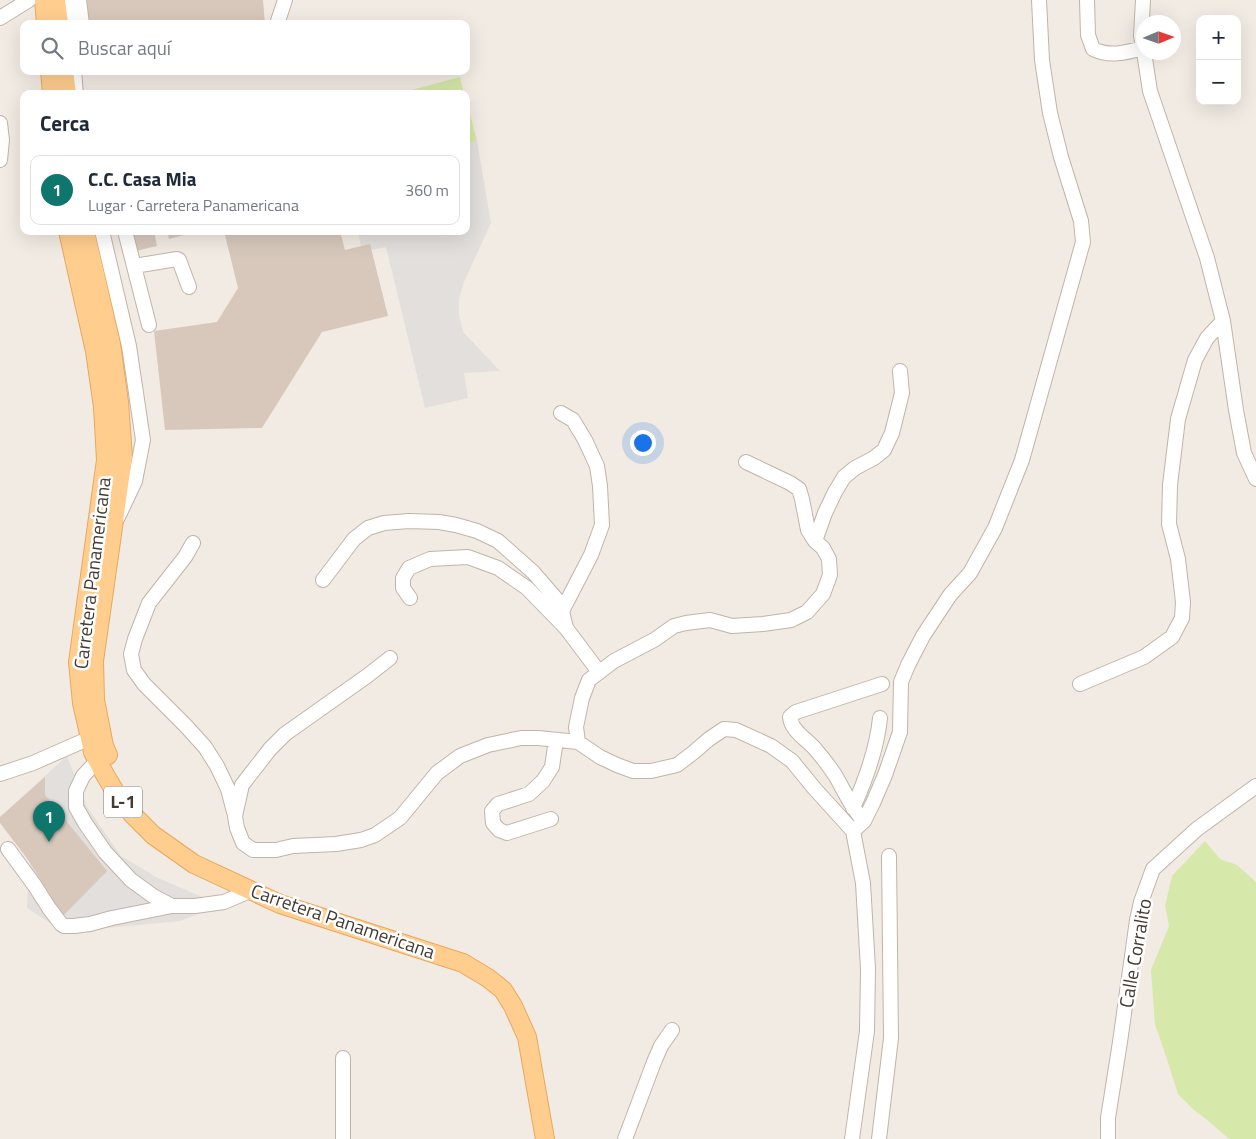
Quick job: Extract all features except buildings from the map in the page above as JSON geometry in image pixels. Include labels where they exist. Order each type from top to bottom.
[{"type":"main road","points":[[44,0],[46,20]]},
{"type":"main road","points":[[56,0],[58,20]]},
{"type":"main road","points":[[50,75],[52,90]]},
{"type":"main road","points":[[68,90],[72,75]]},
{"type":"main road","name":"Carretera Panamericana","points":[[69,235],[94,351],[103,407],[106,460],[78,662],[82,703],[93,752],[117,795],[133,815],[153,835],[194,864],[280,904],[463,963],[488,978],[503,990],[514,1006],[527,1037],[545,1139]]},
{"type":"main road","name":"Carretera Panamericana","points":[[86,235],[111,344],[119,402],[123,457],[94,661],[95,700],[104,746],[113,766],[126,788],[157,823],[201,855],[282,893],[467,953],[500,973],[512,984],[523,1000],[536,1031],[556,1139]]},
{"type":"street","points":[[0,18],[29,0]]},
{"type":"street","points":[[66,0],[68,20]]},
{"type":"street","points":[[79,0],[82,20]]},
{"type":"street","points":[[278,20],[284,0]]},
{"type":"street","points":[[854,831],[864,821],[885,775],[900,732],[902,682],[908,665],[923,636],[950,595],[970,573],[995,528],[1022,460],[1083,242],[1081,221],[1061,157],[1050,113],[1042,60],[1039,0]]},
{"type":"street","points":[[1088,0],[1088,35],[1093,49],[1100,53],[1114,55],[1136,52]]},
{"type":"street","points":[[1142,15],[1143,0]]},
{"type":"street","points":[[1145,60],[1150,91],[1207,258],[1223,321],[1244,453],[1256,479]]},
{"type":"street","points":[[73,75],[75,90]]},
{"type":"street","points":[[0,123],[2,140],[0,160]]},
{"type":"street","name":"L-1","points":[[103,235],[129,346],[143,440],[135,481],[113,526]]},
{"type":"street","points":[[126,235],[148,325]]},
{"type":"street","points":[[134,266],[177,259],[189,287]]},
{"type":"street","points":[[1080,684],[1144,657],[1172,637],[1182,618],[1183,602],[1178,559],[1169,524],[1170,485],[1178,419],[1195,360],[1207,338],[1223,321]]},
{"type":"street","points":[[814,541],[834,492],[844,477],[884,450],[892,433],[902,393],[900,371]]},
{"type":"street","points":[[561,413],[573,420],[597,466],[602,524],[591,556],[562,612]]},
{"type":"street","points":[[578,742],[576,726],[582,698],[589,680],[614,661],[680,624],[710,620],[732,626],[791,620],[807,612],[823,594],[830,575],[830,559],[823,548],[814,541],[808,530],[799,489],[790,482],[746,462]]},
{"type":"street","points":[[323,580],[354,539],[368,528],[384,523],[409,521],[439,522],[456,525],[477,531],[498,541],[533,572],[559,602],[566,628]]},
{"type":"street","points":[[193,543],[185,557],[149,603],[131,654],[134,670],[144,684],[185,724],[209,753],[228,789],[243,844],[253,850],[276,850],[293,846],[336,844],[361,840],[375,835],[400,818],[436,773],[460,756],[488,745],[521,738],[578,742],[600,757],[617,765],[634,770],[651,771],[677,765],[724,729],[736,730],[771,746],[792,761],[854,831],[863,884],[868,969],[867,1031],[852,1139]]},
{"type":"street","points":[[410,598],[403,588],[403,578],[408,568],[430,559],[468,557],[498,568],[527,588],[566,628],[599,672]]},
{"type":"street","points":[[235,816],[242,785],[270,749],[285,734],[360,682],[390,658]]},
{"type":"street","points":[[864,821],[857,814],[834,774],[815,748],[794,728],[790,722],[790,717],[796,712],[882,684]]},
{"type":"street","points":[[853,808],[872,757],[878,737],[880,718]]},
{"type":"street","points":[[0,774],[32,763],[90,738]]},
{"type":"street","points":[[551,819],[506,833],[499,830],[493,823],[492,811],[498,804],[529,794],[543,781],[552,767],[556,740]]},
{"type":"street","points":[[98,760],[83,776],[76,791],[76,807],[105,852],[131,880],[153,896],[172,906]]},
{"type":"street","name":"Calle Corralito","points":[[1108,1139],[1108,1118],[1137,920],[1141,902],[1153,869],[1196,829],[1256,786]]},
{"type":"street","points":[[8,849],[61,924],[68,927],[172,906],[195,906],[224,902],[252,890]]},
{"type":"street","points":[[878,1139],[891,1038],[889,856]]},
{"type":"street","points":[[625,1139],[654,1062],[661,1046],[672,1030]]},
{"type":"street","points":[[343,1058],[343,1139]]},
{"type":"green space","points":[[460,77],[463,90],[412,90]]},
{"type":"green space","points":[[470,114],[477,141],[470,143]]},
{"type":"green space","points":[[1205,841],[1220,859],[1237,865],[1256,882],[1256,1139],[1229,1139],[1178,1094],[1155,1024],[1151,970],[1169,926],[1165,906],[1172,876]]},
{"type":"shaded area","points":[[477,141],[491,223],[464,282],[459,299],[459,315],[463,332],[500,371],[464,373],[468,398],[425,408],[386,247],[371,250],[370,244],[361,246],[359,235],[470,235],[470,143]]},
{"type":"shaded area","points":[[67,756],[87,807],[121,856],[158,878],[221,905],[180,921],[64,932],[27,908],[29,862],[0,817]]},
{"type":"place","name":"C.C. Casa Mia","points":[[49,842]]}]
